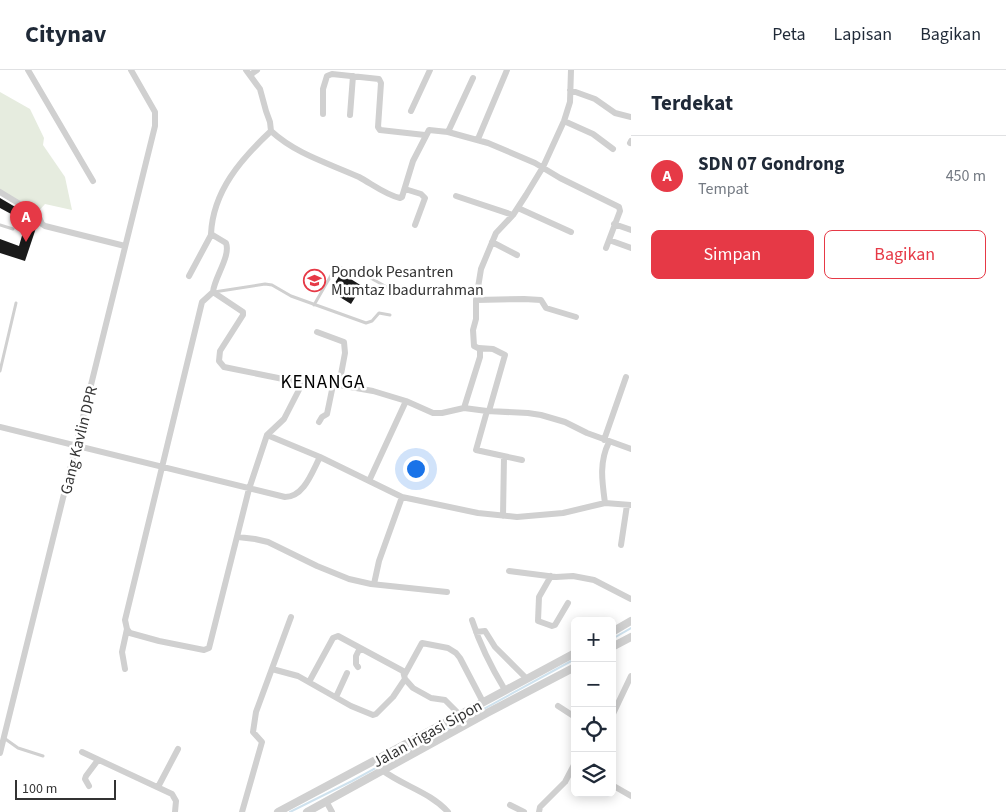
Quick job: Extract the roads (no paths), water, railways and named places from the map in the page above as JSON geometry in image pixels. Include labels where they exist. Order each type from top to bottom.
[{"type":"street","points":[[28,70],[93,181]]},
{"type":"street","name":"Gang Kavlin DPR","points":[[0,754],[155,126],[155,112],[131,70]]},
{"type":"street","points":[[257,70],[248,72],[260,89],[271,131],[281,140],[306,155],[359,178],[397,198],[402,197],[413,160],[430,130],[478,139],[543,167],[560,178],[619,207],[620,211],[606,248]]},
{"type":"street","points":[[411,111],[430,70]]},
{"type":"street","points":[[478,139],[507,70]]},
{"type":"street","points":[[522,460],[476,450],[505,354],[493,349],[474,346],[473,330],[476,320],[476,300],[481,269],[496,233],[518,208],[543,167],[564,122],[569,107],[571,70]]},
{"type":"street","points":[[323,114],[323,89],[327,76],[332,74],[381,80],[378,126],[380,130],[426,135]]},
{"type":"street","points":[[350,115],[353,76]]},
{"type":"street","points":[[448,132],[474,78]]},
{"type":"street","points":[[570,90],[595,98],[615,113],[631,117]]},
{"type":"street","points":[[564,122],[593,134],[613,149]]},
{"type":"street","points":[[189,276],[212,235],[211,224],[217,204],[228,181],[240,162],[271,131]]},
{"type":"street","points":[[405,189],[422,194],[425,198],[415,226]]},
{"type":"street","points":[[0,192],[38,214],[42,224],[45,226],[125,246]]},
{"type":"street","points":[[456,196],[513,215]]},
{"type":"street","points":[[518,208],[571,232]]},
{"type":"street","points":[[614,224],[631,230]]},
{"type":"street","points":[[125,669],[122,652],[127,629],[125,620],[202,302],[213,292],[214,284],[228,247],[226,243],[212,235]]},
{"type":"street","points":[[609,240],[631,248]]},
{"type":"street","points":[[492,242],[517,255]]},
{"type":"street","points":[[213,292],[243,312],[243,315],[220,351],[219,361],[228,369],[303,382],[372,391],[406,401],[433,413],[464,408],[541,415],[565,422],[606,441],[631,449]]},
{"type":"street","points":[[476,300],[541,300],[546,308],[576,317]]},
{"type":"street","points":[[317,332],[344,342],[345,353],[327,414],[319,422]]},
{"type":"street","points":[[464,408],[480,360],[479,348]]},
{"type":"street","points":[[605,503],[602,465],[604,451],[626,377]]},
{"type":"street","points":[[127,629],[130,633],[159,641],[208,650],[212,642],[249,489],[267,435],[284,419],[303,382]]},
{"type":"street","points":[[369,481],[406,401]]},
{"type":"street","points":[[0,427],[276,496],[292,497],[303,487],[320,457]]},
{"type":"street","points":[[267,435],[320,457],[402,497],[478,514],[503,516],[564,512],[605,503],[629,505],[621,545]]},
{"type":"street","points":[[503,516],[504,457]]},
{"type":"street","points":[[374,584],[379,561],[402,497]]},
{"type":"street","points":[[238,537],[268,542],[349,579],[374,584],[447,592]]},
{"type":"street","points":[[509,570],[551,576],[573,576],[594,580],[631,600]]},
{"type":"street","points":[[551,576],[539,597],[538,622],[552,626],[555,625],[568,603]]},
{"type":"street","points":[[242,812],[262,742],[254,734],[253,729],[256,712],[291,617]]},
{"type":"street","points":[[472,620],[490,666],[505,690]]},
{"type":"street","points":[[616,630],[631,621]]},
{"type":"street","points":[[476,632],[485,631],[495,647],[526,678]]},
{"type":"street","points":[[309,682],[335,636],[403,671],[413,688],[431,698],[445,700],[460,715]]},
{"type":"street","points":[[616,645],[631,637]]},
{"type":"street","points":[[272,669],[298,676],[373,715],[393,697],[422,643],[448,648],[460,658],[483,702]]},
{"type":"street","points":[[358,667],[356,656],[360,648]]},
{"type":"street","name":"Jalan Irigasi Sipon","points":[[278,812],[571,654]]},
{"type":"street","name":"Jalan Irigasi Sipon","points":[[306,812],[571,669]]},
{"type":"street","points":[[336,697],[348,674]]},
{"type":"street","points":[[616,702],[631,676]]},
{"type":"street","points":[[558,706],[571,714]]},
{"type":"street","points":[[158,787],[178,749]]},
{"type":"street","points":[[82,752],[174,796],[176,801],[175,812]]},
{"type":"street","points":[[88,786],[85,779],[86,776],[98,760]]},
{"type":"street","points":[[382,770],[391,777],[428,796],[448,812]]},
{"type":"street","points":[[539,812],[540,808],[565,782],[571,771]]},
{"type":"street","points":[[616,787],[631,796]]},
{"type":"street","points":[[326,801],[332,812]]},
{"type":"street","points":[[512,808],[524,812]]},
{"type":"lane","points":[[0,226],[12,229]]},
{"type":"lane","points":[[314,304],[333,272],[341,268],[367,276],[401,295]]},
{"type":"lane","points":[[213,292],[265,284],[272,285],[291,296],[366,323],[372,321],[379,313],[390,315]]},
{"type":"lane","points":[[0,371],[16,303]]},
{"type":"lane","points":[[4,738],[18,748],[43,756]]},
{"type":"waterway","points":[[616,637],[631,628]]},
{"type":"waterway","points":[[290,812],[352,781],[571,661]]},
{"type":"place","name":"SDN 07 Gondrong","points":[[26,242]]},
{"type":"place","name":"Pondok Pesantren Mumtaz Ibadurrahman","points":[[315,280]]},
{"type":"district","name":"KENANGA","points":[[323,381]]}]
